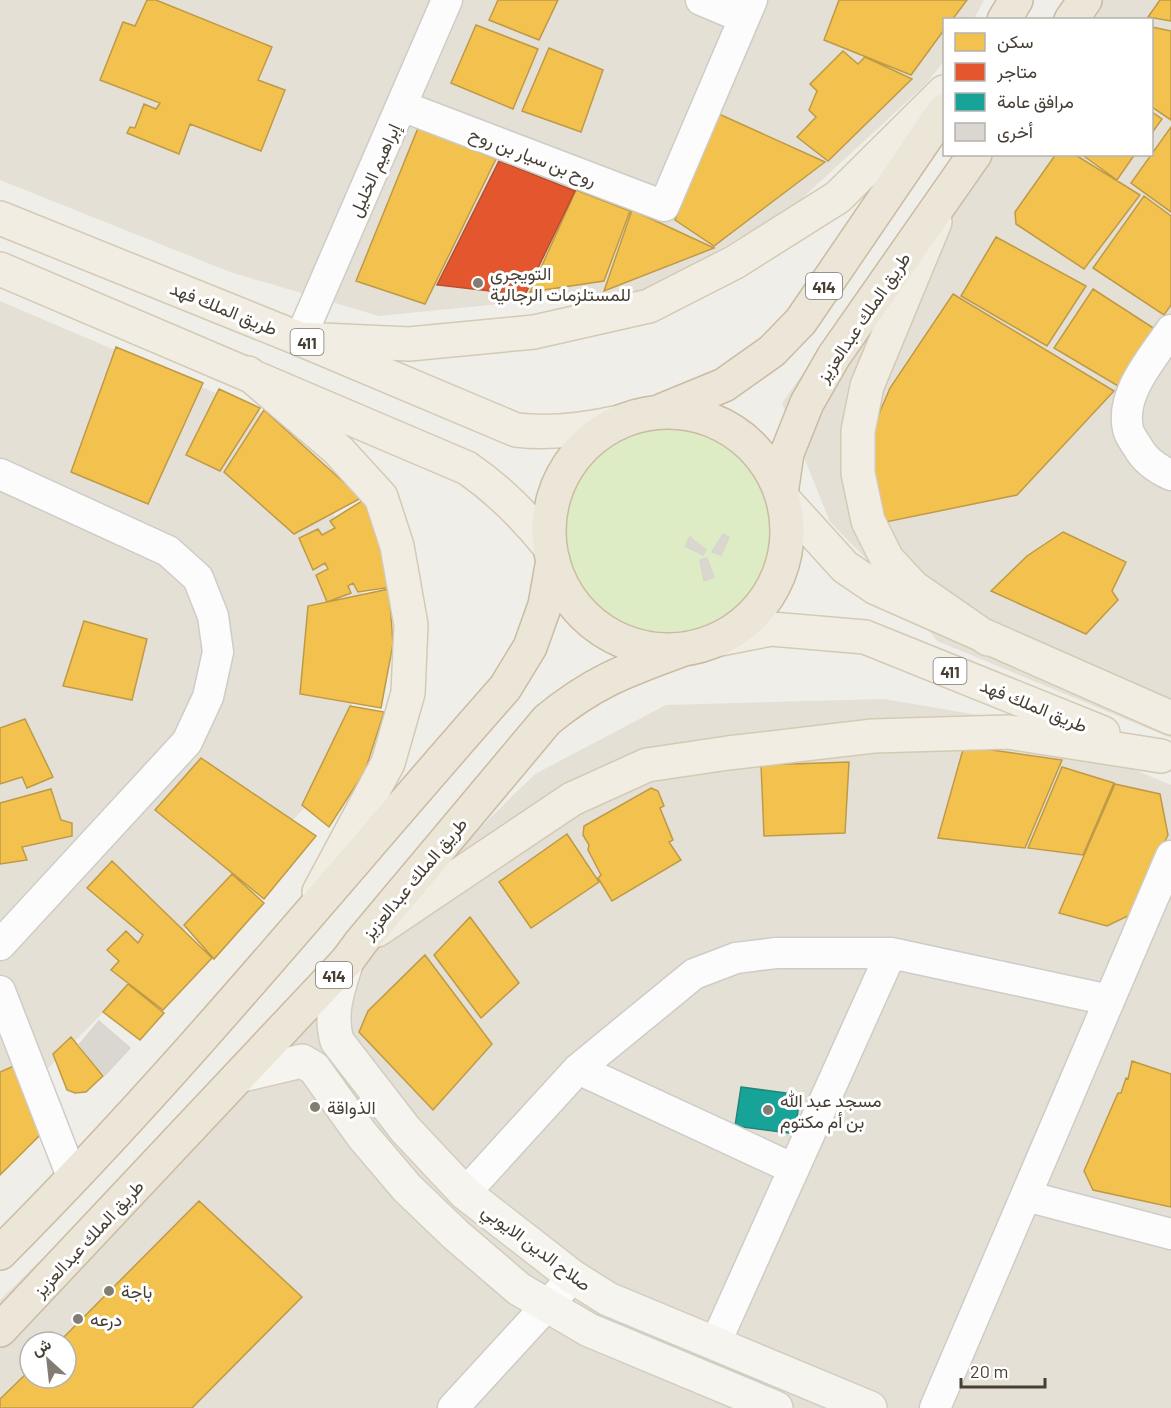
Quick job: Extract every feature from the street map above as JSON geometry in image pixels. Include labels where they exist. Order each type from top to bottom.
[{"type":"highway","points":[[1005,18],[1016,0]]},
{"type":"highway","points":[[1072,18],[1085,0]]},
{"type":"highway","name":"414","points":[[659,412],[724,385],[772,351],[801,321],[943,114]]},
{"type":"highway","name":"طريق الملك عبدالعزيز","points":[[782,497],[787,453],[807,403],[842,344],[974,156]]},
{"type":"highway","points":[[801,321],[805,333],[817,343],[842,344]]},
{"type":"highway","points":[[0,1253],[73,1179],[303,921],[505,688],[530,647],[545,605],[551,553],[550,508],[564,472],[587,443],[619,422],[659,412],[700,416],[737,433],[766,462],[782,497],[787,541],[777,580],[753,614],[720,639],[684,649],[646,649],[610,636],[580,613],[559,582],[551,553]]},
{"type":"highway","name":"طريق الملك عبدالعزيز","points":[[0,1330],[242,1075],[354,951],[547,720],[577,695],[611,676],[684,649]]},
{"type":"highway","points":[[489,706],[509,704],[526,714],[530,740]]},
{"type":"main road","points":[[300,339],[409,344],[534,332],[649,306],[735,262],[837,197],[943,94]]},
{"type":"main road","points":[[944,197],[898,316],[867,386],[858,430],[858,473],[868,521],[887,559],[913,587],[988,639]]},
{"type":"main road","name":"طريق الملك فهد","points":[[0,218],[300,339],[516,430],[547,433],[585,430],[619,422]]},
{"type":"main road","points":[[0,269],[467,468],[496,488],[524,514],[551,553]]},
{"type":"main road","points":[[248,373],[338,450],[381,497],[397,546],[411,625],[408,693],[388,763],[303,921]]},
{"type":"main road","points":[[400,439],[430,437],[440,421],[425,392]]},
{"type":"main road","name":"411","points":[[782,497],[845,567],[876,588],[1171,718]]},
{"type":"main road","name":"طريق الملك فهد","points":[[720,639],[771,629],[865,637],[1166,758]]},
{"type":"main road","points":[[354,951],[572,799],[647,765],[873,736],[1008,732],[1166,758]]},
{"type":"street","name":"إبراهيم الخليل","points":[[300,339],[447,0]]},
{"type":"street","points":[[701,0],[748,9]]},
{"type":"street","name":"روح بن سيار بن روح","points":[[402,106],[664,206],[748,9]]},
{"type":"street","points":[[1171,330],[1139,379],[1129,401],[1128,430],[1140,451],[1160,471],[1171,475]]},
{"type":"street","points":[[0,474],[168,551],[198,578],[213,616],[218,652],[208,697],[187,742],[0,945]]},
{"type":"street","points":[[935,1408],[1171,856]]},
{"type":"street","name":"صلاح الدين الايوبي","points":[[354,951],[334,1002],[332,1024],[337,1041],[405,1129],[465,1193],[573,1277],[608,1299],[870,1408]]},
{"type":"street","points":[[465,1193],[578,1069],[694,974],[736,958],[776,953],[891,953],[1109,1000]]},
{"type":"street","points":[[715,1344],[891,953]]},
{"type":"street","points":[[0,992],[73,1179]]},
{"type":"street","points":[[242,1075],[302,1061],[314,1068],[362,1135],[407,1188],[510,1281],[589,1330],[776,1408]]},
{"type":"street","points":[[578,1069],[794,1168]]},
{"type":"street","points":[[1026,1196],[1171,1234]]},
{"type":"street","points":[[453,1408],[573,1277]]},
{"type":"shaded area","points":[[0,0],[984,0],[975,18],[943,18],[943,62],[926,84],[795,205],[652,289],[379,316],[230,272],[0,180]]},
{"type":"shaded area","points":[[1067,0],[1171,0],[1171,738],[937,641],[891,584],[830,522],[782,403],[957,156],[1153,156],[1153,18],[1055,18]]},
{"type":"shaded area","points":[[0,301],[288,424],[365,576],[346,766],[0,1117]]},
{"type":"shaded area","points":[[884,699],[1020,722],[1171,785],[1171,1408],[0,1408],[0,1300],[535,774],[666,705]]},
{"type":"green space","points":[[655,419],[702,427],[733,444],[758,476],[772,515],[771,555],[759,586],[746,605],[730,619],[709,629],[673,638],[632,633],[614,624],[598,612],[574,577],[562,540],[559,517],[573,480],[596,447],[618,430],[631,424]]},
{"type":"building: سكن","points":[[147,0],[156,0],[272,47],[258,80],[285,90],[261,151],[190,124],[179,154],[127,133],[130,127],[135,128],[144,104],[156,109],[160,103],[100,80],[123,22],[135,26]]},
{"type":"building: سكن","points":[[498,0],[558,0],[539,40],[489,20]]},
{"type":"building: سكن","points":[[839,0],[967,0],[954,18],[943,18],[943,31],[911,75],[824,40]]},
{"type":"building: سكن","points":[[1160,0],[1171,0],[1171,21],[1148,17]]},
{"type":"building: سكن","points":[[476,25],[538,49],[513,109],[451,83]]},
{"type":"building: سكن","points":[[1153,27],[1171,31],[1171,120],[1153,108]]},
{"type":"building: سكن","points":[[549,48],[603,70],[581,132],[522,111]]},
{"type":"building: سكن","points":[[843,51],[858,64],[865,57],[912,79],[828,161],[797,137],[816,117],[809,110],[817,91],[810,84]]},
{"type":"building: سكن","points":[[1153,113],[1162,119],[1153,132]]},
{"type":"building: سكن","points":[[719,114],[825,162],[714,246],[675,220]]},
{"type":"building: سكن","points":[[1171,127],[1171,212],[1131,183],[1150,156],[1153,156],[1153,152]]},
{"type":"building: سكن","points":[[418,128],[496,159],[425,304],[356,281]]},
{"type":"building: سكن","points":[[1055,156],[1077,156],[1140,195],[1084,269],[1016,224],[1015,212]]},
{"type":"building: سكن","points":[[1084,156],[1134,156],[1117,180]]},
{"type":"building: سكن","points":[[576,190],[630,211],[604,281],[530,292]]},
{"type":"building: سكن","points":[[1144,196],[1171,216],[1171,305],[1164,315],[1093,268]]},
{"type":"building: سكن","points":[[632,210],[714,248],[604,291]]},
{"type":"building: سكن","points":[[996,237],[1086,286],[1047,346],[961,296]]},
{"type":"building: سكن","points":[[1093,289],[1158,331],[1118,386],[1054,348]]},
{"type":"building: سكن","points":[[953,294],[1114,391],[1017,495],[886,522],[873,485],[870,435],[890,388]]},
{"type":"building: سكن","points":[[116,347],[203,383],[148,504],[71,472]]},
{"type":"building: سكن","points":[[219,389],[260,408],[220,471],[186,455]]},
{"type":"building: سكن","points":[[264,410],[361,498],[294,534],[224,472]]},
{"type":"building: سكن","points":[[365,499],[399,586],[358,592],[353,583],[348,586],[351,593],[327,602],[316,575],[328,569],[325,563],[313,570],[299,538],[318,529],[322,535],[335,528],[330,521]]},
{"type":"building: سكن","points":[[1063,532],[1126,562],[1112,591],[1118,600],[1086,634],[991,591],[1027,556]]},
{"type":"building: سكن","points":[[389,589],[393,644],[381,708],[300,694],[308,606]]},
{"type":"building: سكن","points":[[84,621],[147,639],[132,700],[63,686]]},
{"type":"building: سكن","points":[[350,706],[384,712],[365,771],[329,827],[302,805]]},
{"type":"building: سكن","points":[[25,719],[53,777],[27,788],[22,777],[0,784],[0,728]]},
{"type":"building: سكن","points":[[964,746],[1062,760],[1025,848],[938,838]]},
{"type":"building: سكن","points":[[201,758],[316,836],[264,899],[155,810]]},
{"type":"building: سكن","points":[[849,762],[845,833],[764,836],[761,765]]},
{"type":"building: سكن","points":[[1062,767],[1114,783],[1083,855],[1028,848]]},
{"type":"building: سكن","points":[[1115,784],[1160,794],[1168,835],[1130,915],[1107,926],[1059,913]]},
{"type":"building: سكن","points":[[651,788],[658,791],[664,806],[660,808],[673,840],[669,842],[681,860],[612,901],[598,878],[601,875],[588,850],[589,845],[583,835],[584,826]]},
{"type":"building: سكن","points":[[51,789],[61,820],[72,823],[72,836],[22,847],[27,860],[0,864],[0,803]]},
{"type":"building: سكن","points":[[567,834],[599,882],[531,928],[499,882]]},
{"type":"building: سكن","points":[[112,861],[212,958],[163,1010],[111,970],[119,961],[107,950],[126,931],[138,943],[143,935],[87,888]]},
{"type":"building: سكن","points":[[232,874],[264,903],[214,959],[184,925]]},
{"type":"building: سكن","points":[[470,917],[519,983],[481,1018],[434,955]]},
{"type":"building: سكن","points":[[425,955],[492,1044],[433,1110],[359,1032],[368,1011]]},
{"type":"building: سكن","points":[[128,984],[164,1013],[140,1040],[103,1012]]},
{"type":"building: سكن","points":[[71,1037],[103,1076],[86,1092],[75,1093],[67,1090],[53,1054]]},
{"type":"building: سكن","points":[[1132,1061],[1171,1074],[1171,1207],[1093,1190],[1084,1171],[1118,1093],[1121,1093],[1126,1078],[1128,1079]]},
{"type":"building: سكن","points":[[16,1065],[43,1132],[0,1175],[0,1072]]},
{"type":"building: سكن","points":[[199,1201],[302,1297],[192,1408],[0,1408],[0,1399],[18,1382],[18,1390],[78,1390],[78,1330],[71,1330]]},
{"type":"building: متاجر","points":[[499,161],[575,191],[525,295],[437,285]]},
{"type":"building: مرافق عامة","name":"مسجد عبد الله بن أم مكتوم","points":[[741,1087],[800,1095],[795,1134],[735,1126]]},
{"type":"building: أخرى","points":[[723,534],[729,537],[721,555],[712,552]]},
{"type":"building: أخرى","points":[[690,537],[706,550],[703,555],[685,546]]},
{"type":"building: أخرى","points":[[707,558],[714,577],[704,581],[700,560]]},
{"type":"building: أخرى","points":[[99,1021],[130,1048],[105,1075],[79,1045]]},
{"type":"place","name":"التويجري للمستلزمات الرجالية","points":[[478,283]]},
{"type":"place","name":"الذواقة","points":[[315,1107]]},
{"type":"place","name":"مسجد عبد الله بن أم مكتوم","points":[[768,1110]]},
{"type":"place","name":"باجة","points":[[109,1291]]},
{"type":"place","name":"درعه","points":[[78,1319]]}]
